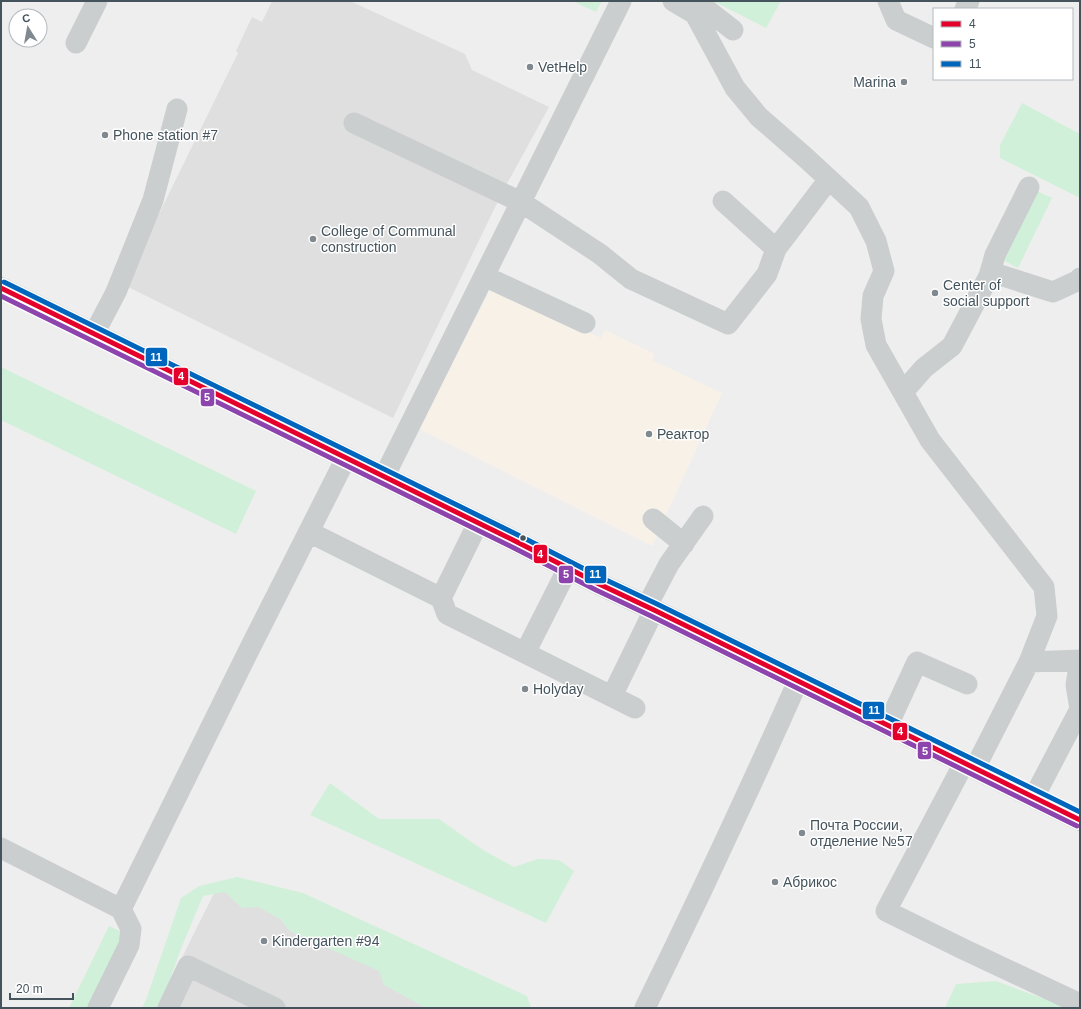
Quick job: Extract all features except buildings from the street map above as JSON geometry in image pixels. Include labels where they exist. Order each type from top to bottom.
[{"type":"main road","points":[[1,288],[1080,820]]},
{"type":"street","points":[[76,43],[97,1]]},
{"type":"street","points":[[384,477],[621,1]]},
{"type":"street","points":[[673,1],[695,14],[735,88],[759,117],[859,207],[876,241],[884,271],[873,296],[871,319],[876,345],[930,440],[1044,587],[1047,616],[1029,662],[886,911],[1080,1004]]},
{"type":"street","points":[[888,1],[896,20],[933,38]]},
{"type":"street","points":[[695,14],[706,9],[733,30]]},
{"type":"street","points":[[94,334],[116,292],[153,200],[177,109]]},
{"type":"street","points":[[354,123],[521,202],[600,254],[631,279],[728,324],[767,274],[776,249],[829,179]]},
{"type":"street","points":[[903,392],[924,368],[952,346],[989,276],[995,255],[1029,187]]},
{"type":"street","points":[[723,202],[776,249]]},
{"type":"street","points":[[989,276],[998,274],[1053,292],[1079,280],[1080,278]]},
{"type":"street","points":[[484,276],[585,323]]},
{"type":"street","points":[[121,909],[346,458]]},
{"type":"street","points":[[612,696],[670,564],[703,516]]},
{"type":"street","points":[[653,519],[684,544]]},
{"type":"street","points":[[441,598],[478,523]]},
{"type":"street","points":[[309,532],[441,598],[447,614],[635,708]]},
{"type":"street","points":[[525,653],[568,568]]},
{"type":"street","points":[[1029,662],[1080,660],[1076,685],[1080,709],[1034,797]]},
{"type":"street","points":[[888,725],[917,662],[967,684]]},
{"type":"street","points":[[645,1008],[681,935],[798,681]]},
{"type":"street","points":[[1,848],[121,909],[131,929],[129,945],[98,1008]]},
{"type":"street","points":[[168,1008],[188,966],[276,1008]]},
{"type":"shaded area","name":"College of Communal construction","points":[[272,1],[350,1],[465,54],[472,70],[549,107],[502,193],[393,418],[124,285],[238,53],[236,51],[252,17],[262,22]]},
{"type":"shaded area","points":[[492,286],[601,338],[605,330],[655,354],[652,360],[722,393],[652,546],[419,429]]},
{"type":"shaded area","name":"Kindergarten #94","points":[[219,883],[451,1008],[157,1008]]},
{"type":"green space","points":[[572,1],[602,1],[596,12]]},
{"type":"green space","points":[[713,1],[781,1],[766,28]]},
{"type":"green space","points":[[1022,103],[1080,134],[1080,198],[1000,158],[1000,145]]},
{"type":"green space","points":[[1037,191],[1052,198],[1018,268],[1003,260]]},
{"type":"green space","points":[[1,367],[256,491],[236,534],[1,420]]},
{"type":"green space","points":[[330,783],[379,819],[439,819],[483,850],[514,867],[538,859],[559,860],[574,871],[546,923],[310,815]]},
{"type":"green space","points":[[237,877],[303,893],[527,996],[531,1008],[426,1008],[384,985],[379,971],[290,931],[280,919],[258,907],[242,908],[225,892],[203,896],[180,951],[160,1008],[142,1008],[181,898],[199,886]]},
{"type":"green space","points":[[109,926],[127,934],[91,1008],[69,1008]]},
{"type":"green space","points":[[996,981],[1069,1008],[945,1008],[956,984]]},
{"type":"transit line","name":"11","points":[[4,282],[522,537],[602,578],[1080,812]]},
{"type":"transit line","name":"4","points":[[1,288],[1080,820]]},
{"type":"transit line","name":"5","points":[[1,296],[1077,826]]},
{"type":"place","name":"VetHelp","points":[[530,67]]},
{"type":"place","name":"Marina","points":[[904,82]]},
{"type":"place","name":"Phone station #7","points":[[105,135]]},
{"type":"place","name":"College of Communal construction","points":[[313,239]]},
{"type":"place","name":"Center of social support","points":[[935,293]]},
{"type":"place","name":"Реактор","points":[[649,434]]},
{"type":"place","name":"Holyday","points":[[525,689]]},
{"type":"place","name":"Почта России, отделение №57","points":[[802,833]]},
{"type":"place","name":"Абрикос","points":[[775,882]]},
{"type":"place","name":"Kindergarten #94","points":[[264,941]]}]
